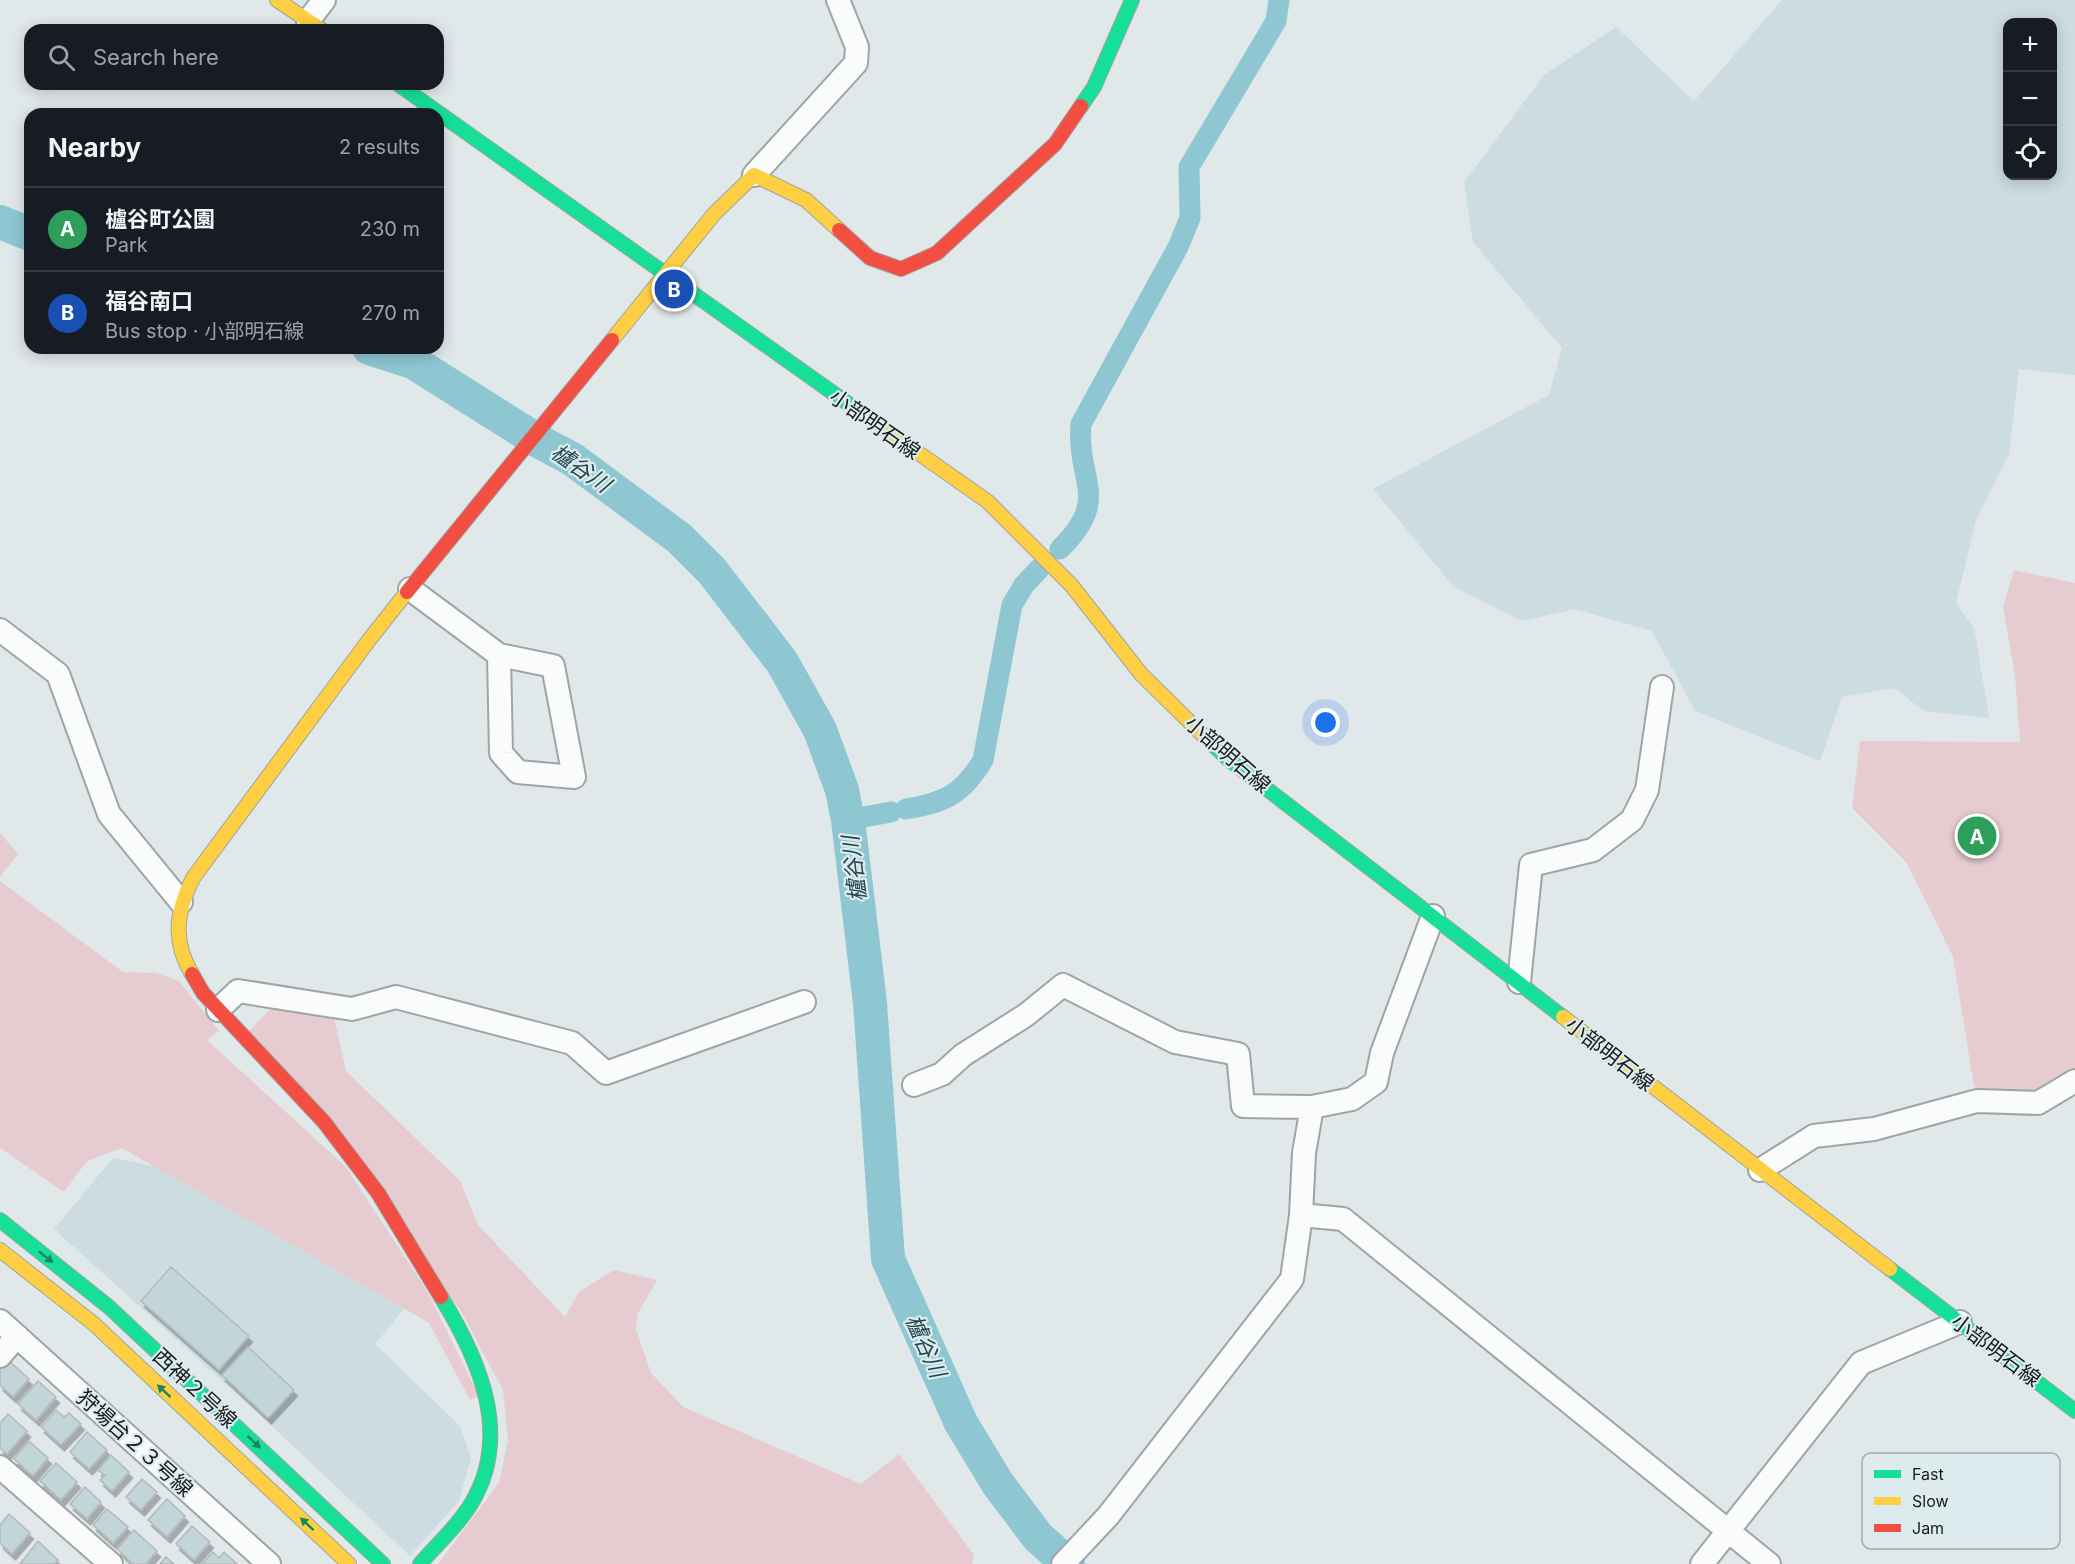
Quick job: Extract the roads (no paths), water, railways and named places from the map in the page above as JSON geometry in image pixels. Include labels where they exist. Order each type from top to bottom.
[{"type":"street","points":[[277,0],[313,24]]},
{"type":"street","points":[[315,24],[324,0]]},
{"type":"street","points":[[420,1564],[471,1504],[490,1457],[490,1405],[462,1331],[378,1193],[324,1122],[202,993],[185,963],[176,931],[181,902],[207,859],[369,640],[410,589],[714,214],[754,175],[856,63],[857,47],[838,0]]},
{"type":"street","points":[[754,175],[806,200],[870,258],[901,269],[938,253],[1054,144],[1094,87],[1132,0]]},
{"type":"street","name":"小部明石線","points":[[406,90],[432,108]]},
{"type":"street","name":"小部明石線","points":[[444,117],[987,501],[1072,586],[1141,674],[1228,759],[2075,1411]]},
{"type":"street","points":[[410,589],[499,655],[553,666],[574,777],[518,772],[501,753],[499,655]]},
{"type":"street","points":[[0,630],[58,674],[110,814],[181,902]]},
{"type":"street","points":[[1519,982],[1531,865],[1593,850],[1632,820],[1647,789],[1662,687]]},
{"type":"street","points":[[914,1085],[942,1074],[963,1055],[1026,1015],[1063,985],[1174,1042],[1238,1054],[1244,1106],[1312,1107],[1352,1099],[1376,1082],[1382,1053],[1433,916]]},
{"type":"street","points":[[218,1010],[238,991],[352,1009],[396,997],[572,1043],[606,1073],[804,1002]]},
{"type":"street","points":[[1760,1170],[1814,1136],[1874,1129],[1977,1101],[2038,1102],[2075,1081]]},
{"type":"street","points":[[1063,1564],[1108,1516],[1292,1279],[1301,1215],[1304,1153],[1312,1107]]},
{"type":"street","points":[[1301,1215],[1343,1219],[1769,1564]]},
{"type":"street","name":"西神２号線","points":[[0,1220],[109,1307],[383,1564]]},
{"type":"street","name":"西神２号線","points":[[0,1250],[94,1324],[349,1564]]},
{"type":"street","name":"狩場台２３号線","points":[[0,1321],[269,1564]]},
{"type":"street","points":[[1702,1564],[1726,1530],[1861,1363],[1960,1322]]},
{"type":"street","points":[[0,1356],[17,1336]]},
{"type":"street","points":[[0,1467],[111,1564]]},
{"type":"waterway","points":[[1060,549],[1076,531],[1085,516],[1088,502],[1081,424],[1178,247],[1190,218],[1189,167],[1276,21],[1279,0]]},
{"type":"waterway","name":"櫨谷川","points":[[0,222],[24,232]]},
{"type":"waterway","name":"櫨谷川","points":[[388,354],[413,362],[540,442],[572,459],[679,538],[712,571],[782,662],[820,730],[842,790],[848,820],[870,1003],[888,1259],[961,1423],[998,1484],[1038,1537],[1068,1564]]},
{"type":"waterway","points":[[906,809],[931,804],[951,795],[968,781],[983,760],[1012,605],[1024,585],[1039,569]]},
{"type":"waterway","points":[[848,820],[891,812]]},
{"type":"place","name":"福谷南口","points":[[674,289]]},
{"type":"place","name":"櫨谷町公園","points":[[1977,836]]}]
